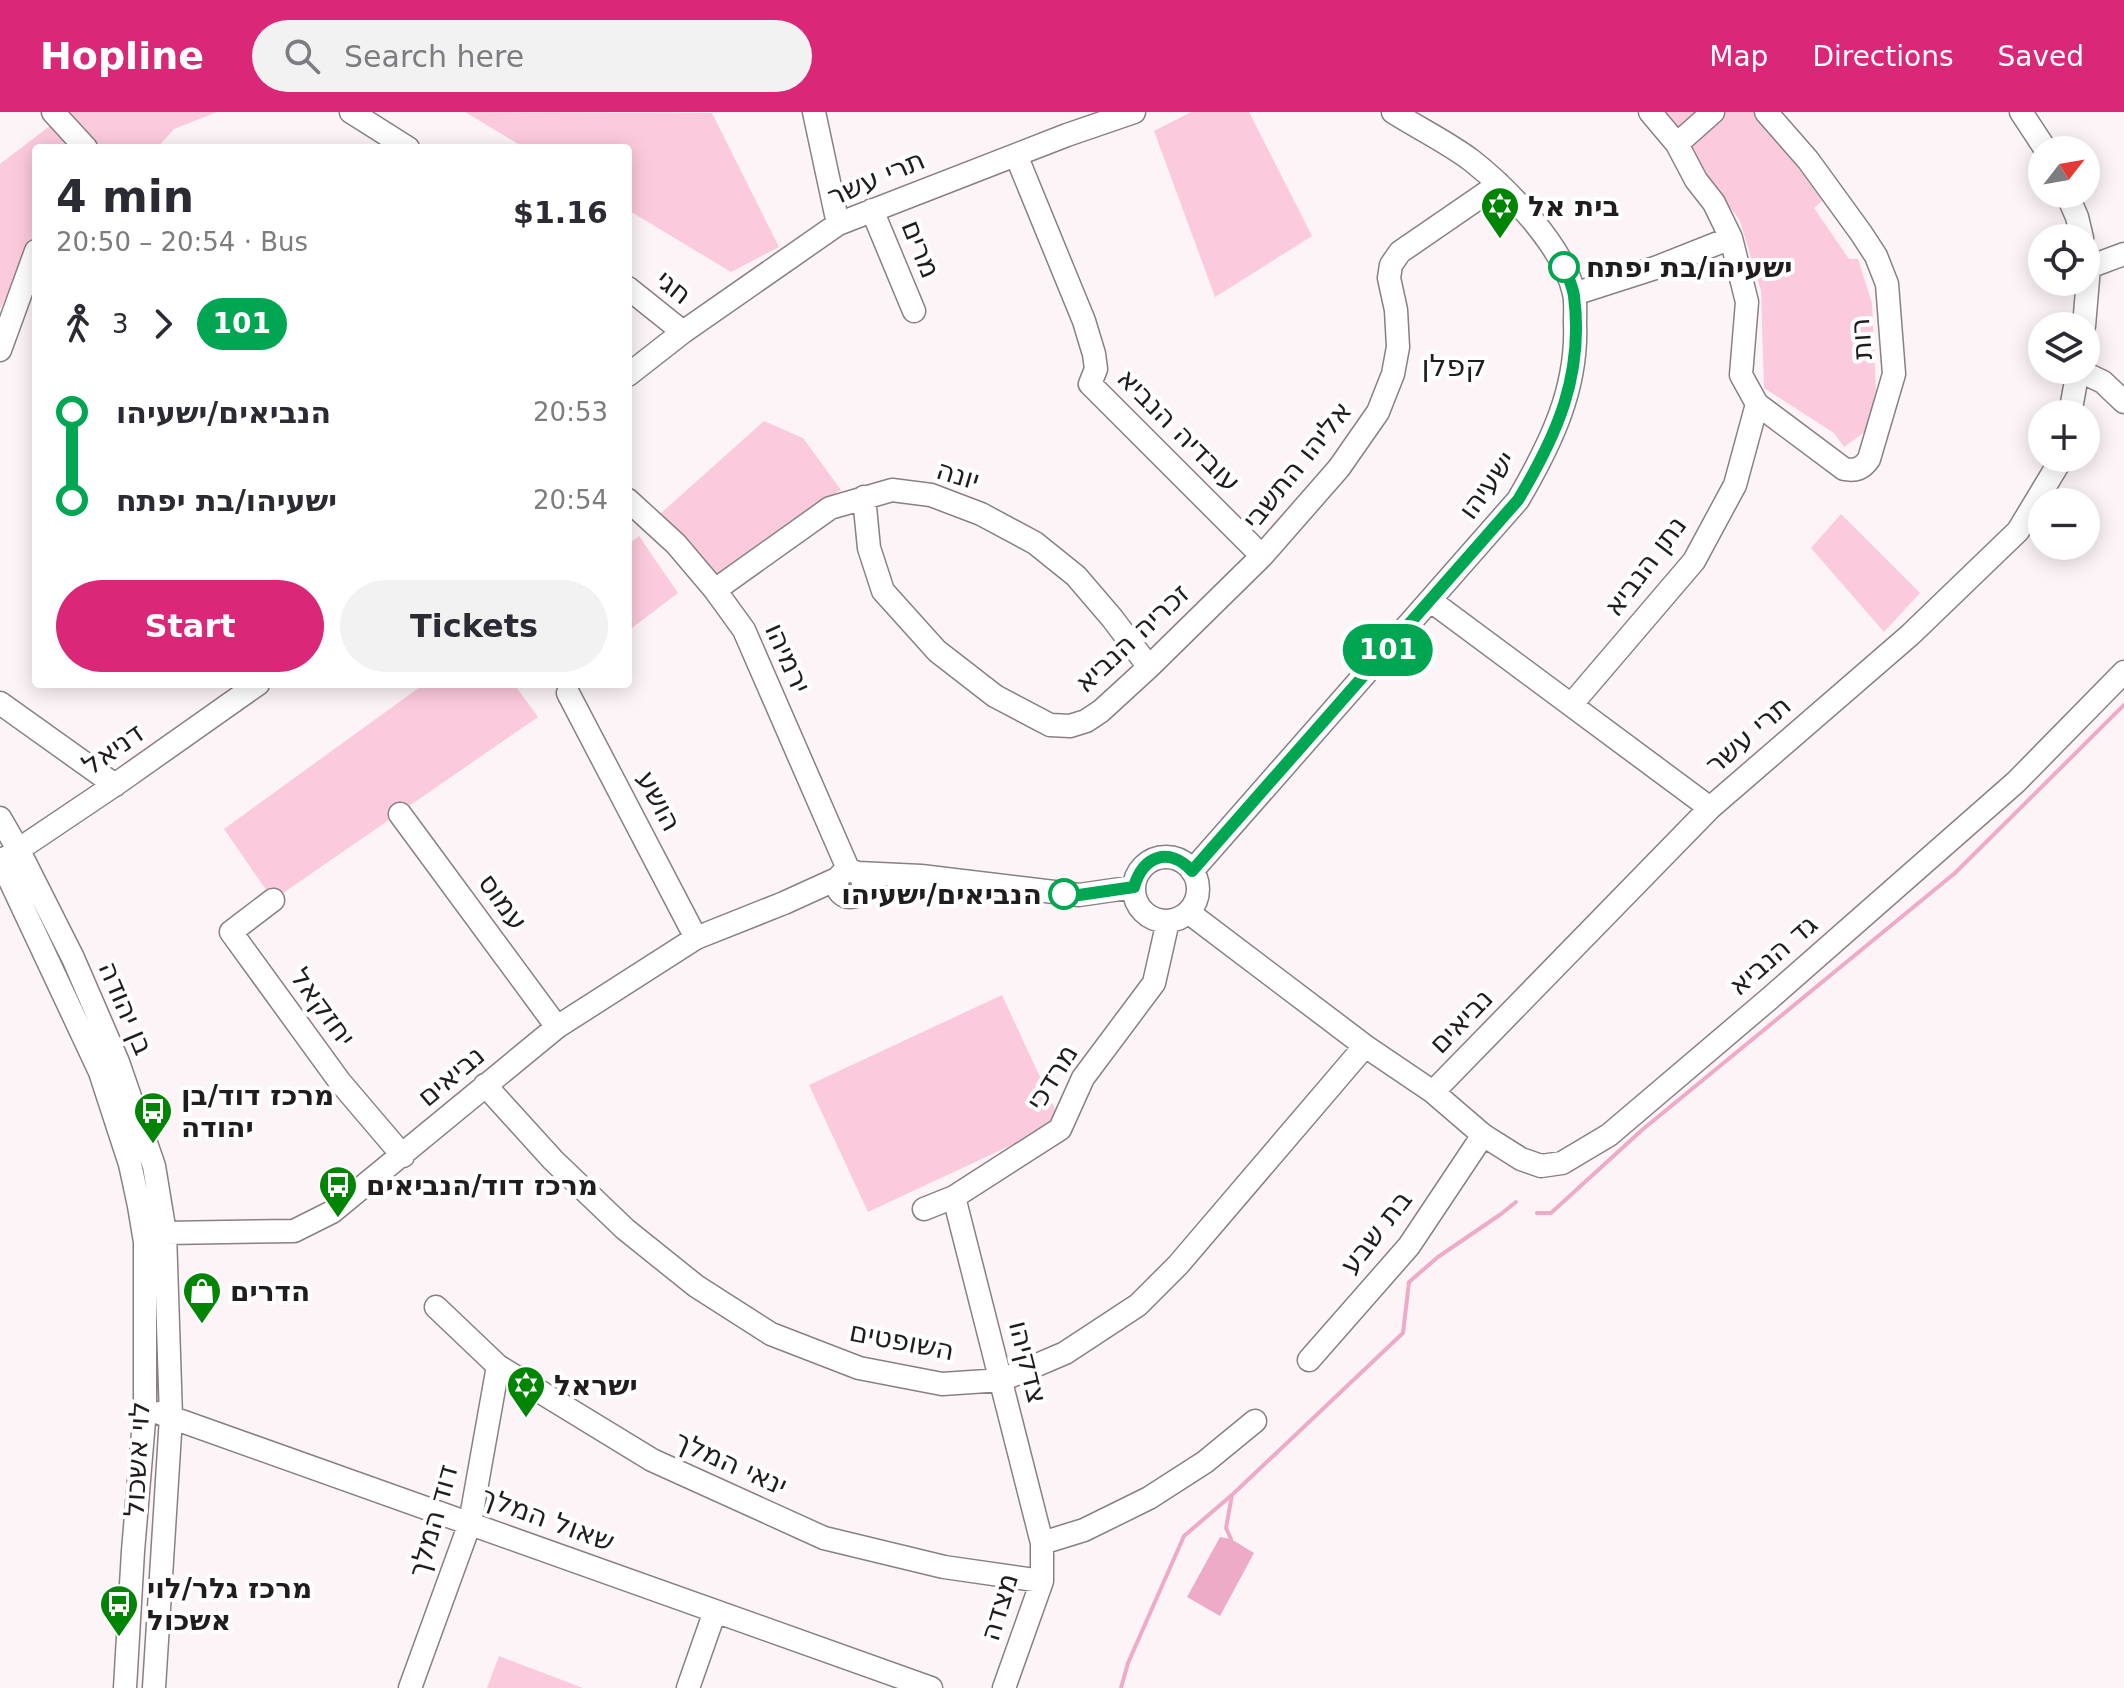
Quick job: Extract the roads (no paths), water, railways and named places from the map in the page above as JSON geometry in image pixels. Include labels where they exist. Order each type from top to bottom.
[{"type":"street","points":[[53,112],[82,144]]},
{"type":"street","points":[[351,112],[402,144]]},
{"type":"street","points":[[814,112],[838,224]]},
{"type":"street","name":"תרי עשר","points":[[632,372],[683,332],[838,224],[1134,112]]},
{"type":"street","name":"ישעיהו","points":[[1192,871],[1518,500],[1557,428],[1570,387],[1576,340],[1574,294],[1564,267],[1547,240],[1512,195],[1469,159],[1393,112]]},
{"type":"street","points":[[1650,112],[1677,144],[1696,180],[1714,203],[1731,238],[1747,302],[1741,375],[1757,404]]},
{"type":"street","points":[[1677,144],[1713,112]]},
{"type":"street","name":"רות","points":[[1757,404],[1844,469],[1854,471],[1864,467],[1869,459],[1894,374],[1887,284],[1876,256],[1808,160],[1766,112]]},
{"type":"street","points":[[2021,112],[2037,136]]},
{"type":"street","name":"עובדיה הנביא","points":[[1016,155],[1084,321],[1096,369],[1090,384],[1262,556]]},
{"type":"street","name":"אליהו התשבי","points":[[1262,556],[1339,468],[1378,412],[1393,374],[1398,347],[1396,310],[1389,278],[1391,265],[1400,252],[1499,184]]},
{"type":"street","name":"מרים","points":[[872,210],[914,311]]},
{"type":"street","points":[[1574,294],[1655,268],[1731,238]]},
{"type":"street","points":[[2100,258],[2124,254]]},
{"type":"street","points":[[0,350],[32,262]]},
{"type":"street","name":"חגי","points":[[632,291],[683,332]]},
{"type":"street","points":[[2100,381],[2124,402]]},
{"type":"street","name":"נתן הנביא","points":[[1571,705],[1694,561],[1735,485],[1757,404]]},
{"type":"street","name":"תרי עשר","points":[[1431,601],[1710,808],[1910,635],[2018,531],[2054,472]]},
{"type":"street","name":"יונה","points":[[715,590],[830,508],[892,490],[931,495],[981,514],[1035,543],[1076,576],[1149,667]]},
{"type":"street","name":"זכריה הנביא","points":[[864,497],[869,548],[883,591],[937,651],[995,696],[1050,725],[1070,726],[1086,721],[1101,711],[1262,556]]},
{"type":"street","name":"ירמיהו","points":[[632,504],[676,544],[744,630],[850,882]]},
{"type":"street","name":"גד הנביא","points":[[1433,1092],[1483,1135],[1521,1159],[1541,1166],[1562,1163],[1609,1135],[2016,782],[2124,672]]},
{"type":"street","name":"דניאל","points":[[7,857],[252,688]]},
{"type":"street","name":"הושע","points":[[568,693],[696,938]]},
{"type":"street","points":[[0,703],[115,785]]},
{"type":"street","name":"נביאים","points":[[1178,917],[1433,1092],[1710,808]]},
{"type":"street","name":"עמוס","points":[[400,814],[557,1027]]},
{"type":"street","name":"בן יהודה","points":[[0,818],[7,857],[100,1072],[155,1237]]},
{"type":"street","points":[[1162,857],[1173,858],[1192,871],[1198,889],[1196,900],[1178,917],[1151,917],[1142,910],[1134,887],[1138,873],[1145,864],[1162,857]]},
{"type":"street","name":"נביאים","points":[[155,1237],[294,1231],[332,1212],[557,1027],[696,938],[784,903],[850,882],[921,876],[1079,895],[1134,887]]},
{"type":"street","name":"יחזקאל","points":[[273,900],[231,932],[340,1082],[403,1156]]},
{"type":"street","name":"מרדכי","points":[[924,1209],[954,1197],[1060,1129],[1083,1078],[1154,983],[1178,917]]},
{"type":"street","name":"השופטים","points":[[485,1085],[553,1160],[625,1229],[696,1286],[771,1334],[859,1368],[942,1384],[1002,1380],[1065,1353],[1138,1305],[1178,1265],[1365,1046]]},
{"type":"street","name":"בת שבע","points":[[1309,1360],[1409,1246],[1483,1135]]},
{"type":"street","name":"צדקיהו","points":[[954,1197],[1042,1543]]},
{"type":"street","name":"לוי אשכול","points":[[125,1688],[155,1237]]},
{"type":"street","name":"לוי אשכול","points":[[154,1688],[171,1417],[155,1237]]},
{"type":"street","name":"ינאי המלך","points":[[436,1307],[498,1366],[652,1460],[824,1538],[944,1567],[1042,1581]]},
{"type":"street","name":"דוד המלך","points":[[410,1688],[470,1523],[498,1366]]},
{"type":"street","name":"שאול המלך","points":[[145,1409],[931,1688]]},
{"type":"street","points":[[1042,1543],[1084,1530],[1149,1498],[1205,1462],[1255,1421]]},
{"type":"street","name":"מצדה","points":[[1004,1688],[1042,1581],[1042,1543]]},
{"type":"street","points":[[688,1688],[715,1611]]},
{"type":"waterway","points":[[1537,1213],[1551,1213],[1642,1130],[1955,873],[2124,705]]},
{"type":"waterway","points":[[1121,1688],[1128,1663],[1184,1536],[1233,1494],[1403,1333],[1409,1282],[1438,1257],[1516,1202]]},
{"type":"waterway","points":[[1231,1539],[1226,1528],[1232,1495]]},
{"type":"place","name":"בית אל","points":[[1500,240]]},
{"type":"place","name":"ישעיהו/בת יפתח","points":[[1564,267]]},
{"type":"place","name":"הנביאים/ישעיהו","points":[[1064,894]]},
{"type":"place","name":"מרכז דוד/בן יהודה","points":[[153,1145]]},
{"type":"place","name":"מרכז דוד/הנביאים","points":[[338,1219]]},
{"type":"place","name":"הדרים","points":[[202,1325]]},
{"type":"place","name":"ישראל","points":[[526,1419]]},
{"type":"place","name":"מרכז גלר/לוי אשכול","points":[[119,1638]]},
{"type":"district","name":"קפלן","points":[[1454,365]]}]
